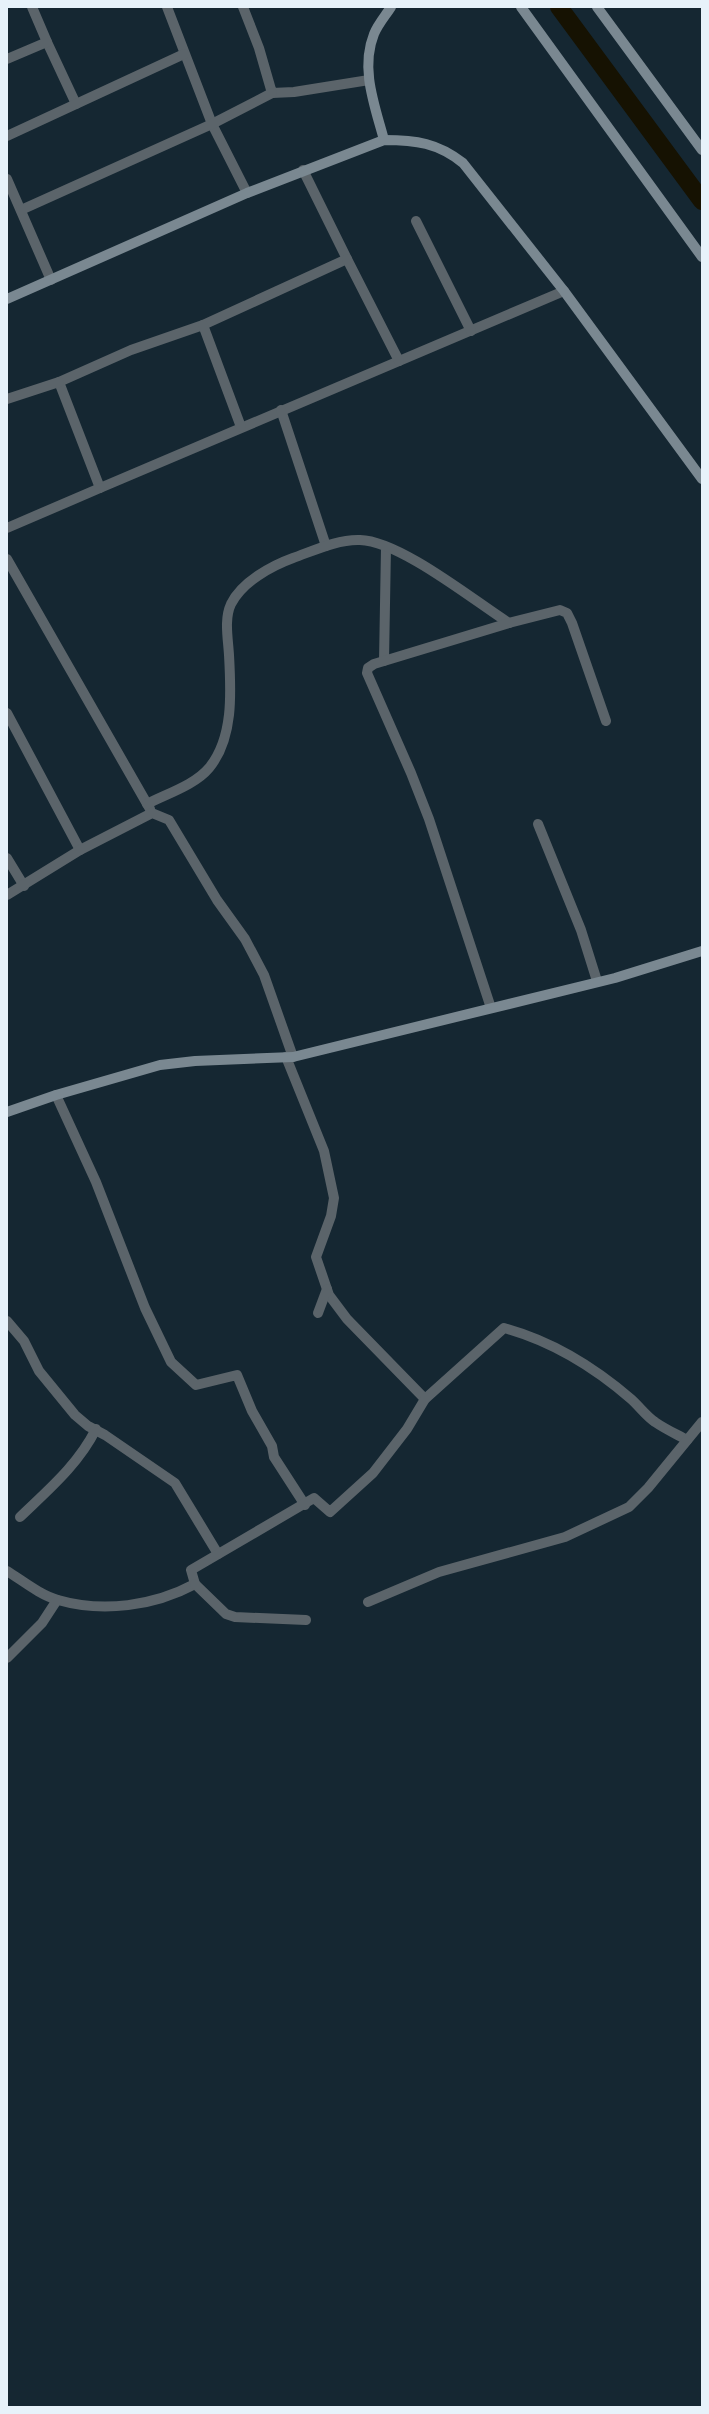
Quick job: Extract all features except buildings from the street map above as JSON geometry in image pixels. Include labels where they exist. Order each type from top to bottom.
[{"type":"street","points":[[32,7],[76,104]]},
{"type":"street","points":[[167,7],[212,124],[247,193]]},
{"type":"street","points":[[243,7],[259,48],[272,93]]},
{"type":"street","points":[[384,140],[368,80],[368,65],[374,34],[391,7]]},
{"type":"street","points":[[521,7],[702,257]]},
{"type":"street","points":[[597,7],[702,150]]},
{"type":"street","points":[[7,59],[47,42]]},
{"type":"street","points":[[7,136],[184,54]]},
{"type":"street","points":[[20,210],[212,124],[272,93],[294,92],[368,80]]},
{"type":"street","points":[[7,299],[247,193],[384,140],[406,140],[428,143],[449,152],[463,163],[564,291],[702,479]]},
{"type":"street","points":[[304,170],[346,259],[399,361]]},
{"type":"street","points":[[7,179],[51,280]]},
{"type":"street","points":[[416,221],[471,331]]},
{"type":"street","points":[[7,399],[59,382],[131,350],[203,325],[346,259]]},
{"type":"street","points":[[7,528],[281,410],[564,291]]},
{"type":"street","points":[[203,325],[242,427]]},
{"type":"street","points":[[59,382],[100,488]]},
{"type":"street","points":[[281,410],[326,546]]},
{"type":"street","points":[[147,804],[195,779],[209,769],[219,753],[231,699],[227,621],[231,604],[247,583],[284,561],[326,546],[358,540],[377,542],[418,564],[509,623]]},
{"type":"street","points":[[384,661],[386,547]]},
{"type":"street","points":[[7,559],[152,813],[169,820],[217,900],[245,939],[264,975],[290,1057],[324,1151],[334,1198],[331,1216],[316,1257],[327,1289],[347,1319],[425,1399]]},
{"type":"street","points":[[492,1008],[429,819],[411,772],[367,673],[368,668],[384,661],[509,623],[560,610],[567,614],[572,623],[606,721]]},
{"type":"street","points":[[8,716],[80,850]]},
{"type":"street","points":[[7,895],[24,886],[80,850],[152,813]]},
{"type":"street","points":[[538,824],[581,930],[597,982]]},
{"type":"street","points":[[7,858],[24,886]]},
{"type":"street","points":[[7,1112],[56,1095],[160,1065],[195,1061],[290,1057],[414,1029],[614,978],[702,951]]},
{"type":"street","points":[[56,1095],[96,1182],[145,1308],[171,1362],[196,1386],[237,1375],[252,1411],[272,1446],[274,1457],[305,1505]]},
{"type":"street","points":[[318,1313],[327,1289]]},
{"type":"street","points":[[7,1321],[24,1341],[39,1371],[75,1415],[88,1426],[96,1429],[174,1483],[218,1554]]},
{"type":"street","points":[[306,1620],[235,1617],[226,1614],[195,1584],[191,1570],[305,1505],[314,1498],[330,1512],[373,1473],[407,1429],[425,1399],[504,1328],[530,1335],[558,1348],[588,1366],[631,1399],[654,1422],[687,1440]]},
{"type":"street","points":[[368,1602],[439,1572],[565,1537],[629,1507],[648,1488],[702,1422]]},
{"type":"street","points":[[20,1517],[70,1468],[87,1446],[96,1429]]},
{"type":"street","points":[[7,1571],[57,1600],[94,1608],[139,1603],[175,1595],[195,1584]]},
{"type":"street","points":[[7,1658],[42,1623],[57,1600]]},
{"type":"waterway","points":[[559,7],[702,201]]}]
